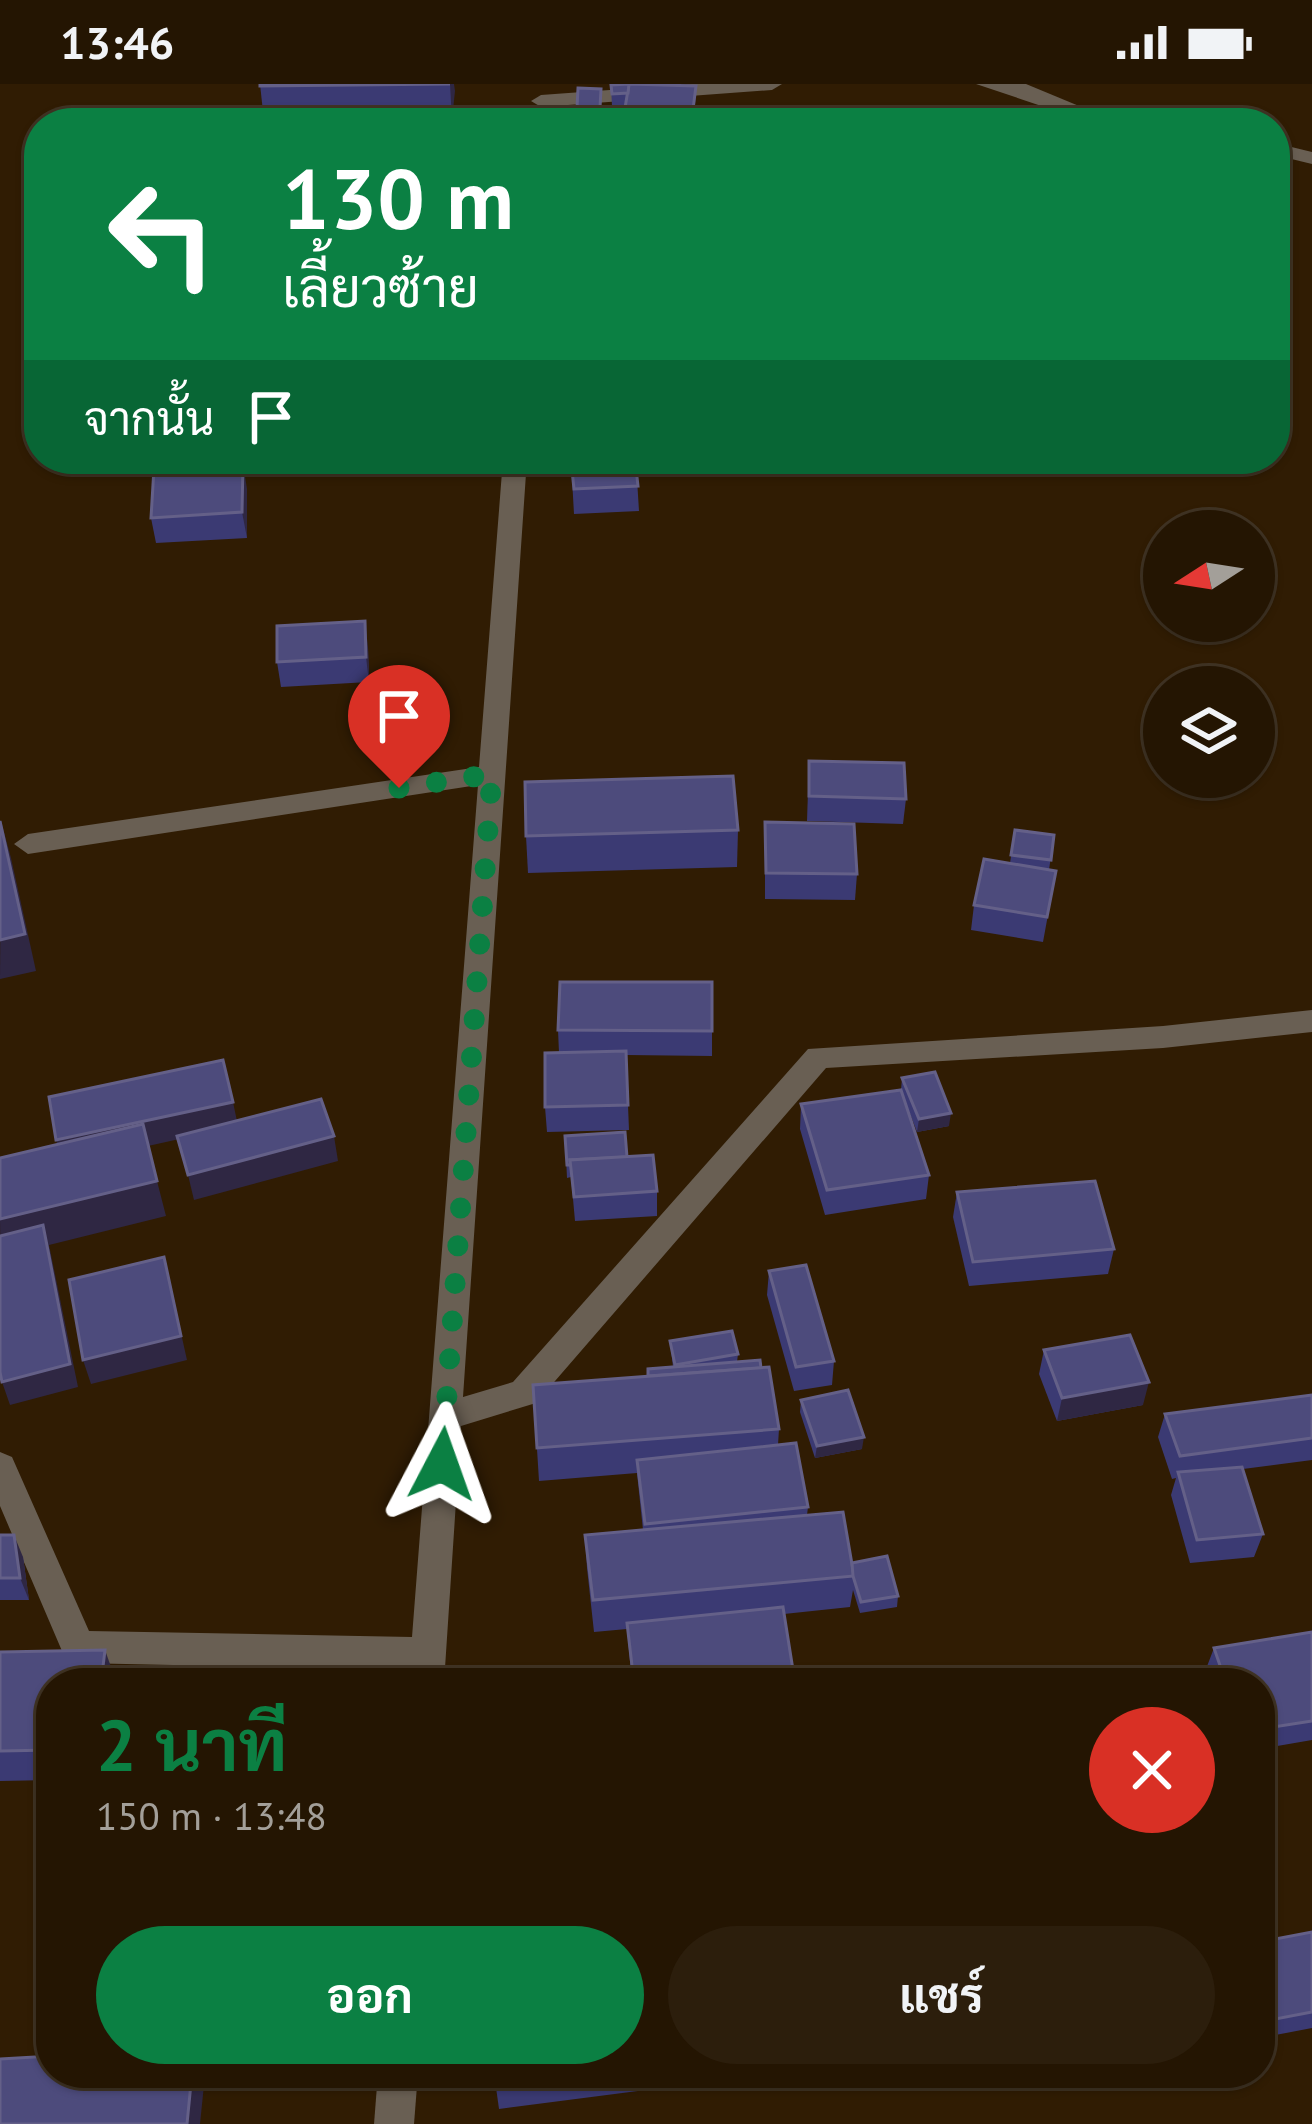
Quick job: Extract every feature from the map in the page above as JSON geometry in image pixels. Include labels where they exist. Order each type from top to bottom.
[{"type":"street","points":[[541,103],[772,84]]},
{"type":"street","points":[[986,84],[1016,87],[1071,108]]},
{"type":"street","points":[[427,1668],[514,474]]},
{"type":"street","points":[[28,844],[492,774]]},
{"type":"street","points":[[446,1416],[524,1394],[818,1057],[1163,1037],[1312,1021]]},
{"type":"street","points":[[0,1467],[78,1647],[411,1668]]},
{"type":"street","points":[[394,2124],[397,2088]]},
{"type":"building","points":[[260,84],[450,84],[260,86]]},
{"type":"building","points":[[629,84],[696,86],[693,108],[625,108]]},
{"type":"building","points":[[629,84],[628,93],[612,94],[611,85]]},
{"type":"building","points":[[578,88],[601,89],[600,108],[577,108]]},
{"type":"building","points":[[154,474],[243,474],[242,512],[151,518]]},
{"type":"building","points":[[572,474],[637,474],[638,486],[574,489]]},
{"type":"building","points":[[365,621],[366,657],[277,662],[277,626]]},
{"type":"building","points":[[809,761],[904,763],[906,799],[809,796]]},
{"type":"building","points":[[733,776],[738,830],[526,836],[525,782]]},
{"type":"building","points":[[0,821],[25,934],[0,940]]},
{"type":"building","points":[[765,822],[854,824],[857,874],[766,873]]},
{"type":"building","points":[[1015,830],[1054,835],[1051,860],[1011,855]]},
{"type":"building","points":[[984,859],[1056,871],[1047,917],[974,905]]},
{"type":"building","points":[[560,982],[712,982],[712,1031],[558,1030]]},
{"type":"building","points":[[626,1051],[628,1105],[545,1107],[545,1053]]},
{"type":"building","points":[[223,1060],[233,1102],[56,1140],[49,1097]]},
{"type":"building","points":[[935,1072],[951,1113],[919,1119],[902,1078]]},
{"type":"building","points":[[901,1090],[929,1175],[827,1190],[801,1104]]},
{"type":"building","points":[[321,1099],[334,1136],[188,1175],[177,1136]]},
{"type":"building","points":[[143,1124],[157,1181],[0,1219],[0,1158]]},
{"type":"building","points":[[625,1132],[627,1157],[570,1160],[567,1165],[565,1136]]},
{"type":"building","points":[[653,1155],[657,1191],[574,1197],[570,1160]]},
{"type":"building","points":[[1095,1181],[1114,1249],[973,1262],[957,1192]]},
{"type":"building","points":[[43,1225],[70,1364],[2,1382],[0,1236]]},
{"type":"building","points":[[164,1257],[181,1336],[83,1360],[69,1280]]},
{"type":"building","points":[[806,1265],[834,1361],[796,1367],[769,1271]]},
{"type":"building","points":[[732,1331],[738,1354],[675,1365],[670,1341]]},
{"type":"building","points":[[1130,1335],[1149,1382],[1062,1398],[1044,1350]]},
{"type":"building","points":[[760,1360],[761,1368],[648,1376],[648,1369]]},
{"type":"building","points":[[769,1367],[779,1429],[537,1448],[533,1385]]},
{"type":"building","points":[[848,1390],[864,1437],[817,1446],[801,1400]]},
{"type":"building","points":[[1312,1395],[1312,1438],[1180,1456],[1165,1414]]},
{"type":"building","points":[[796,1443],[808,1507],[645,1524],[637,1460]]},
{"type":"building","points":[[1242,1467],[1263,1534],[1197,1540],[1178,1472]]},
{"type":"building","points":[[843,1512],[854,1576],[593,1600],[585,1535]]},
{"type":"building","points":[[0,1535],[14,1535],[20,1578],[0,1578]]},
{"type":"building","points":[[887,1556],[898,1596],[861,1602],[852,1563]]},
{"type":"building","points":[[783,1607],[793,1668],[632,1668],[627,1623]]},
{"type":"building","points":[[1312,1632],[1312,1721],[1275,1727],[1275,1668],[1221,1668],[1214,1648]]},
{"type":"building","points":[[105,1650],[103,1668],[36,1668],[36,1750],[0,1751],[0,1652]]},
{"type":"building","points":[[1312,1932],[1312,2012],[1275,2019],[1275,1939]]},
{"type":"building","points":[[36,2057],[36,2088],[191,2088],[187,2124],[0,2124],[0,2059]]},
{"type":"route","points":[[399,788],[492,774],[442,1464]]}]
